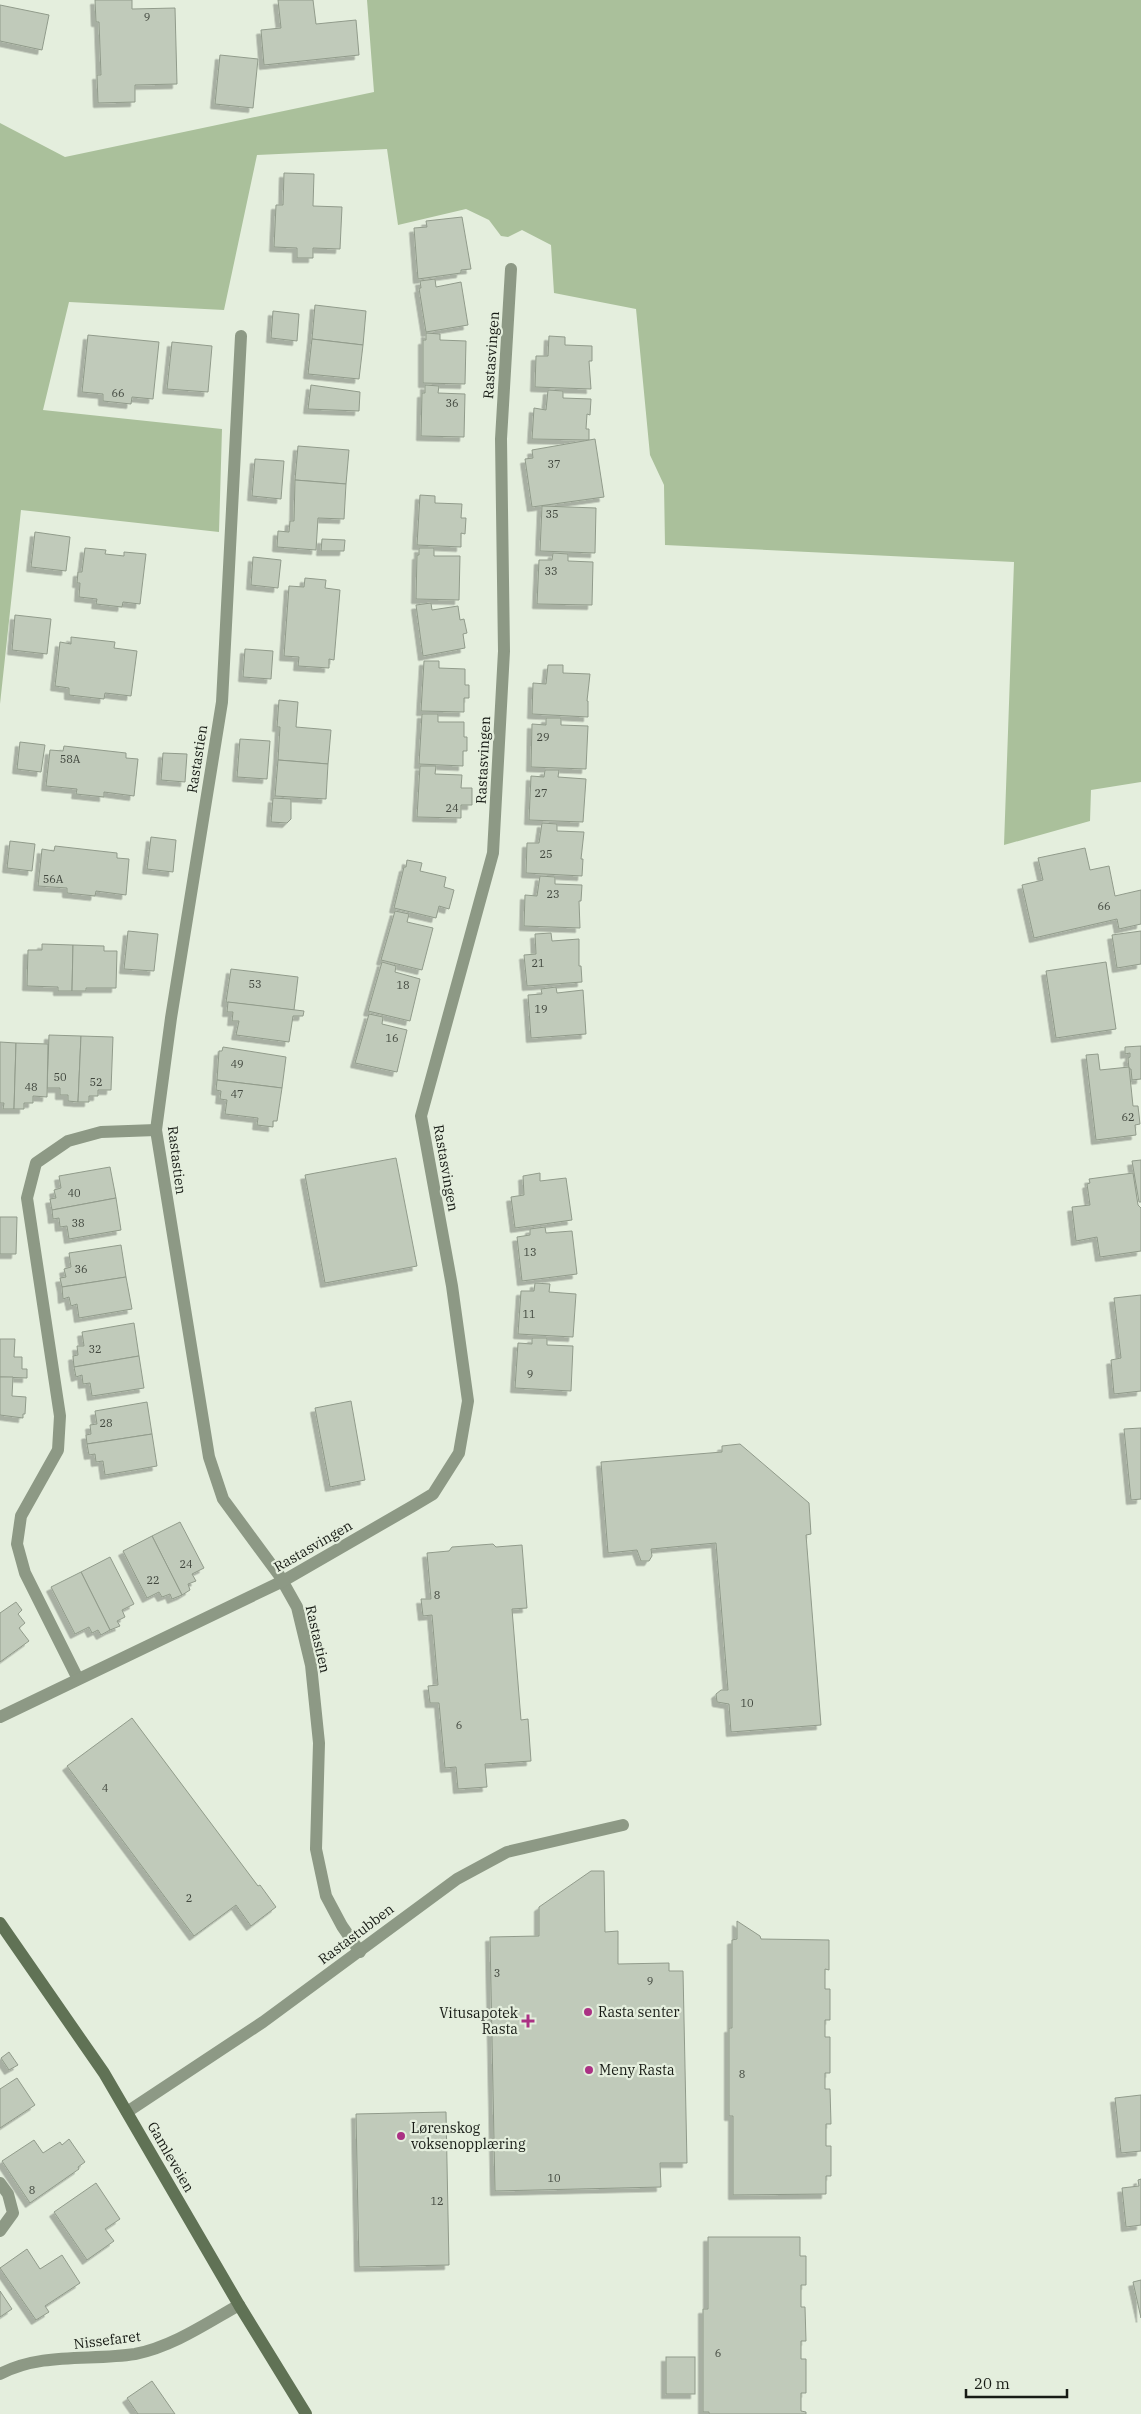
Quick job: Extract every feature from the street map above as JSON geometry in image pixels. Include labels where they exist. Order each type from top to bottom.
[{"type":"main road","name":"Gamleveien","points":[[0,1923],[77,2032],[127,2112],[239,2305],[306,2414]]},
{"type":"street","name":"Rastasvingen","points":[[0,1718],[283,1581],[434,1494],[459,1452],[468,1401],[452,1286],[421,1116],[493,853],[504,651],[501,440],[511,269]]},
{"type":"street","name":"Rastastien","points":[[241,336],[222,702],[171,1018],[156,1130],[209,1457],[223,1500],[283,1581],[297,1607],[311,1665],[318,1743],[316,1849],[326,1896],[342,1926],[360,1952]]},
{"type":"street","points":[[78,1679],[25,1573],[17,1544],[21,1516],[58,1450],[60,1416],[27,1198],[36,1163],[68,1141],[101,1132],[156,1130]]},
{"type":"street","name":"Rastastubben","points":[[127,2112],[263,2022],[457,1879],[507,1852],[623,1825]]},
{"type":"street","points":[[0,2183],[8,2194],[13,2213],[0,2231]]},
{"type":"street","name":"Nissefaret","points":[[0,2374],[26,2363],[45,2359],[95,2358],[138,2353],[191,2332],[239,2305]]},
{"type":"green space","points":[[367,0],[1141,0],[1141,782],[1091,790],[1090,821],[1004,845],[1014,562],[665,545],[664,485],[650,455],[636,309],[554,293],[551,245],[522,230],[508,237],[501,236],[489,220],[466,209],[398,225],[387,149],[257,155],[224,310],[69,302],[43,410],[222,429],[219,532],[21,510],[0,704],[0,123],[65,157],[374,92]]},
{"type":"building","points":[[95,0],[132,0],[132,9],[175,8],[177,84],[135,85],[135,102],[98,103],[97,75],[101,75],[99,22],[96,22]]},
{"type":"building","points":[[278,0],[313,0],[316,24],[356,20],[359,55],[264,65],[261,30],[281,28]]},
{"type":"building","points":[[0,5],[49,15],[42,50],[0,41]]},
{"type":"building","points":[[220,55],[258,59],[253,108],[215,104]]},
{"type":"building","points":[[284,173],[314,174],[313,206],[342,207],[340,249],[313,248],[313,258],[297,258],[297,248],[274,247],[276,205],[283,205]]},
{"type":"building","points":[[462,217],[471,269],[461,270],[461,273],[418,279],[414,228],[427,227],[426,221]]},
{"type":"building","points":[[435,279],[436,287],[461,282],[468,325],[426,332],[419,288],[421,288],[420,281]]},
{"type":"building","points":[[315,305],[366,311],[363,345],[312,339]]},
{"type":"building","points":[[273,311],[299,314],[297,341],[271,338]]},
{"type":"building","points":[[426,333],[440,334],[440,340],[466,341],[465,384],[423,383],[423,340],[426,340]]},
{"type":"building","points":[[88,335],[159,342],[153,399],[132,397],[131,404],[103,401],[103,394],[82,392]]},
{"type":"building","points":[[549,336],[565,337],[565,345],[592,346],[592,361],[589,361],[591,389],[535,387],[536,356],[548,356]]},
{"type":"building","points":[[312,339],[363,345],[359,379],[308,374]]},
{"type":"building","points":[[172,342],[212,346],[208,392],[167,389]]},
{"type":"building","points":[[311,385],[360,392],[359,411],[308,409]]},
{"type":"building","points":[[425,385],[439,386],[438,393],[465,394],[464,437],[421,436],[422,393],[425,393]]},
{"type":"building","points":[[548,390],[563,391],[563,398],[591,399],[590,415],[587,414],[586,429],[589,429],[589,440],[532,439],[534,408],[546,410]]},
{"type":"building","points":[[595,439],[604,497],[532,507],[525,459],[533,458],[532,450]]},
{"type":"building","points":[[298,446],[349,450],[346,484],[295,480]]},
{"type":"building","points":[[255,459],[284,461],[281,499],[252,496]]},
{"type":"building","points":[[295,480],[346,484],[344,519],[318,518],[316,550],[277,547],[278,531],[289,532],[290,521],[294,521]]},
{"type":"building","points":[[420,495],[435,496],[435,503],[462,504],[461,518],[466,518],[465,534],[461,533],[461,547],[417,545]]},
{"type":"building","points":[[542,506],[596,508],[595,553],[540,551]]},
{"type":"building","points":[[35,532],[70,537],[66,571],[31,567]]},
{"type":"building","points":[[322,539],[345,540],[344,551],[321,551]]},
{"type":"building","points":[[85,548],[106,550],[105,554],[124,556],[124,552],[146,554],[140,604],[123,602],[122,607],[96,604],[97,599],[79,597],[80,583],[77,583],[78,572],[82,572]]},
{"type":"building","points":[[419,548],[434,548],[434,556],[460,556],[459,600],[416,599],[417,555],[419,555]]},
{"type":"building","points":[[553,553],[568,554],[568,561],[593,562],[592,605],[537,604],[539,560],[552,560]]},
{"type":"building","points":[[253,557],[281,560],[278,588],[251,585]]},
{"type":"building","points":[[305,578],[326,580],[325,588],[340,590],[334,660],[329,659],[329,668],[298,666],[299,657],[284,656],[289,586],[304,587]]},
{"type":"building","points":[[431,603],[432,610],[458,606],[460,620],[464,619],[467,633],[463,634],[465,648],[423,656],[416,605]]},
{"type":"building","points":[[15,615],[51,619],[47,654],[12,650]]},
{"type":"building","points":[[71,637],[115,642],[114,648],[137,651],[131,696],[105,693],[104,699],[69,695],[69,688],[55,686],[60,642],[71,644]]},
{"type":"building","points":[[245,649],[273,651],[271,679],[243,677]]},
{"type":"building","points":[[424,661],[439,661],[439,668],[465,669],[465,685],[469,685],[469,698],[464,698],[464,712],[421,711]]},
{"type":"building","points":[[548,665],[563,665],[563,673],[590,674],[587,701],[588,717],[532,714],[533,683],[546,684]]},
{"type":"building","points":[[279,700],[298,702],[296,727],[331,730],[328,764],[278,760],[280,727],[277,727]]},
{"type":"building","points":[[422,714],[438,714],[438,722],[464,722],[464,737],[467,737],[467,751],[463,751],[463,766],[419,764]]},
{"type":"building","points":[[546,718],[561,718],[561,725],[588,726],[586,769],[531,767],[532,724],[546,725]]},
{"type":"building","points":[[240,739],[270,741],[267,779],[237,777]]},
{"type":"building","points":[[20,742],[45,745],[41,772],[17,769]]},
{"type":"building","points":[[64,746],[126,753],[126,758],[138,759],[134,796],[104,792],[104,797],[76,794],[77,789],[46,786],[50,750],[63,751]]},
{"type":"building","points":[[163,753],[187,754],[185,782],[161,780]]},
{"type":"building","points":[[278,760],[328,764],[326,799],[275,796]]},
{"type":"building","points":[[420,766],[436,766],[435,774],[462,775],[461,788],[472,788],[472,805],[461,805],[461,818],[417,817]]},
{"type":"building","points":[[545,770],[559,770],[558,777],[586,779],[583,822],[529,820],[531,776],[544,777]]},
{"type":"building","points":[[273,798],[291,799],[291,819],[287,823],[271,822]]},
{"type":"building","points":[[542,823],[557,824],[557,831],[584,832],[581,859],[583,859],[582,876],[526,873],[527,843],[539,843]]},
{"type":"building","points":[[151,837],[176,840],[173,872],[147,869]]},
{"type":"building","points":[[10,841],[35,844],[32,871],[7,868]]},
{"type":"building","points":[[55,846],[117,853],[117,858],[129,859],[126,895],[96,891],[95,896],[67,893],[67,888],[38,886],[42,849],[54,851]]},
{"type":"building","points":[[1085,848],[1090,870],[1109,866],[1115,896],[1141,890],[1141,924],[1119,929],[1117,919],[1034,938],[1022,885],[1043,880],[1038,858]]},
{"type":"building","points":[[407,860],[422,863],[420,871],[446,877],[444,887],[454,890],[449,909],[439,906],[436,918],[394,908]]},
{"type":"building","points":[[540,876],[555,877],[555,884],[582,885],[581,901],[579,901],[580,928],[524,926],[525,895],[537,896]]},
{"type":"building","points":[[395,911],[409,914],[407,922],[433,928],[422,970],[381,960]]},
{"type":"building","points":[[128,931],[158,934],[154,971],[124,969]]},
{"type":"building","points":[[1141,931],[1141,964],[1117,968],[1112,935]]},
{"type":"building","points":[[551,933],[552,941],[579,939],[579,966],[581,966],[582,982],[527,986],[524,955],[536,954],[535,934]]},
{"type":"building","points":[[42,944],[73,945],[72,991],[58,991],[58,987],[27,986],[28,950],[42,950]]},
{"type":"building","points":[[73,945],[104,946],[104,951],[117,951],[116,988],[86,988],[86,991],[72,991]]},
{"type":"building","points":[[382,962],[396,966],[395,972],[420,979],[410,1021],[368,1011]]},
{"type":"building","points":[[1106,962],[1116,1029],[1056,1038],[1046,971]]},
{"type":"building","points":[[231,969],[298,977],[294,1010],[226,1002]]},
{"type":"building","points":[[556,987],[557,993],[583,990],[586,1034],[531,1038],[528,995],[542,994],[541,989]]},
{"type":"building","points":[[228,1002],[304,1011],[303,1016],[293,1016],[289,1042],[236,1035],[239,1021],[232,1021],[233,1012],[227,1012]]},
{"type":"building","points":[[369,1014],[383,1017],[382,1024],[407,1030],[397,1072],[355,1063]]},
{"type":"building","points":[[49,1035],[81,1036],[78,1102],[68,1101],[68,1095],[60,1095],[60,1088],[47,1088]]},
{"type":"building","points":[[81,1036],[113,1037],[111,1090],[98,1090],[98,1096],[89,1096],[89,1102],[78,1102]]},
{"type":"building","points":[[0,1042],[16,1043],[14,1109],[3,1109],[4,1103],[0,1103]]},
{"type":"building","points":[[16,1043],[48,1044],[47,1097],[33,1096],[33,1103],[24,1103],[24,1109],[14,1109]]},
{"type":"building","points":[[1141,1046],[1141,1079],[1132,1080],[1128,1058],[1130,1053],[1125,1054],[1125,1047]]},
{"type":"building","points":[[223,1047],[286,1057],[282,1088],[217,1080],[219,1051],[222,1051]]},
{"type":"building","points":[[1098,1054],[1100,1070],[1129,1067],[1133,1106],[1138,1106],[1140,1124],[1135,1125],[1136,1135],[1096,1140],[1086,1055]]},
{"type":"building","points":[[217,1080],[282,1088],[277,1121],[273,1121],[273,1127],[257,1125],[258,1118],[225,1114],[227,1100],[220,1099],[221,1091],[216,1090]]},
{"type":"building","points":[[396,1158],[417,1266],[325,1283],[305,1175]]},
{"type":"building","points":[[1141,1160],[1141,1202],[1139,1202],[1132,1161]]},
{"type":"building","points":[[110,1167],[116,1198],[52,1210],[50,1199],[56,1198],[54,1190],[61,1188],[59,1176]]},
{"type":"building","points":[[540,1173],[540,1181],[566,1178],[572,1220],[515,1228],[511,1197],[524,1195],[523,1176]]},
{"type":"building","points":[[1133,1173],[1138,1205],[1141,1208],[1141,1251],[1100,1257],[1097,1237],[1076,1241],[1072,1207],[1090,1205],[1087,1184],[1090,1183],[1089,1179]]},
{"type":"building","points":[[116,1198],[121,1230],[69,1239],[67,1226],[60,1227],[59,1218],[53,1219],[52,1210]]},
{"type":"building","points":[[0,1217],[17,1217],[16,1254],[0,1254]]},
{"type":"building","points":[[545,1227],[546,1233],[572,1231],[577,1274],[522,1281],[517,1237],[530,1235],[530,1229]]},
{"type":"building","points":[[121,1245],[126,1277],[62,1287],[60,1278],[66,1277],[64,1269],[71,1267],[69,1253]]},
{"type":"building","points":[[126,1277],[132,1309],[79,1318],[77,1304],[71,1306],[69,1297],[63,1299],[62,1287]]},
{"type":"building","points":[[535,1283],[550,1284],[549,1292],[576,1294],[573,1337],[518,1334],[521,1291],[534,1291]]},
{"type":"building","points":[[1141,1295],[1141,1391],[1114,1394],[1111,1360],[1121,1358],[1114,1298]]},
{"type":"building","points":[[134,1323],[139,1356],[74,1367],[73,1356],[78,1355],[77,1346],[84,1346],[82,1332]]},
{"type":"building","points":[[532,1338],[547,1338],[547,1345],[573,1346],[571,1391],[515,1388],[518,1343],[532,1344]]},
{"type":"building","points":[[0,1339],[15,1339],[14,1357],[22,1357],[22,1369],[27,1369],[27,1378],[0,1377]]},
{"type":"building","points":[[139,1356],[144,1388],[92,1396],[90,1383],[83,1384],[82,1375],[76,1377],[74,1367]]},
{"type":"building","points":[[0,1377],[13,1377],[12,1396],[26,1397],[23,1418],[0,1415]]},
{"type":"building","points":[[351,1401],[365,1480],[330,1487],[315,1408]]},
{"type":"building","points":[[147,1402],[152,1434],[87,1444],[86,1435],[91,1434],[90,1425],[97,1424],[95,1411]]},
{"type":"building","points":[[1141,1428],[1141,1499],[1131,1500],[1124,1429]]},
{"type":"building","points":[[152,1434],[157,1466],[105,1475],[103,1461],[96,1462],[95,1454],[89,1455],[87,1444]]},
{"type":"building","points":[[740,1444],[809,1503],[811,1534],[806,1535],[821,1725],[731,1732],[729,1704],[717,1702],[716,1694],[721,1690],[728,1690],[716,1543],[651,1549],[652,1556],[649,1561],[641,1561],[637,1550],[608,1553],[601,1462],[722,1452],[722,1446]]},
{"type":"building","points":[[180,1522],[204,1568],[192,1574],[196,1581],[188,1584],[190,1590],[182,1595],[152,1536]]},
{"type":"building","points":[[152,1536],[182,1595],[172,1599],[170,1594],[162,1597],[159,1592],[147,1598],[123,1551]]},
{"type":"building","points":[[493,1544],[496,1547],[522,1545],[527,1608],[512,1609],[521,1720],[528,1719],[531,1761],[485,1764],[487,1787],[458,1789],[456,1767],[445,1768],[439,1703],[430,1703],[428,1686],[438,1685],[432,1615],[423,1616],[421,1599],[431,1599],[427,1553],[449,1551],[452,1547]]},
{"type":"building","points":[[110,1557],[134,1604],[122,1610],[125,1617],[117,1621],[120,1626],[110,1630],[81,1572]]},
{"type":"building","points":[[81,1572],[110,1630],[101,1635],[98,1630],[92,1633],[89,1627],[75,1634],[51,1587]]},
{"type":"building","points":[[16,1602],[22,1610],[18,1614],[25,1623],[19,1628],[29,1641],[0,1662],[0,1613]]},
{"type":"building","points":[[132,1718],[258,1886],[260,1885],[276,1907],[251,1926],[236,1905],[194,1936],[67,1766]]},
{"type":"building","name":"Rasta senter","points":[[591,1871],[604,1871],[605,1932],[618,1931],[618,1964],[669,1963],[669,1971],[683,1971],[687,2163],[660,2163],[661,2187],[495,2191],[490,1937],[539,1936],[539,1907]]},
{"type":"building","points":[[737,1921],[760,1936],[761,1939],[829,1940],[829,1970],[825,1969],[825,1989],[830,1989],[830,2020],[825,2020],[825,2037],[830,2037],[830,2073],[825,2073],[825,2089],[830,2089],[831,2124],[826,2124],[826,2146],[831,2146],[831,2176],[826,2176],[826,2194],[733,2195],[733,2116],[729,2116],[729,2028],[732,2028],[732,1940],[737,1939]]},
{"type":"building","points":[[9,2052],[18,2065],[9,2070],[1,2058]]},
{"type":"building","points":[[17,2078],[35,2105],[0,2128],[0,2089]]},
{"type":"building","points":[[1141,2095],[1141,2151],[1121,2153],[1115,2098]]},
{"type":"building","points":[[446,2112],[449,2265],[359,2267],[356,2114]]},
{"type":"building","points":[[69,2139],[85,2162],[78,2167],[79,2169],[30,2203],[2,2161],[34,2140],[43,2153],[60,2142],[62,2145]]},
{"type":"building","points":[[1141,2179],[1141,2225],[1126,2227],[1122,2188],[1139,2186],[1138,2180]]},
{"type":"building","points":[[96,2183],[120,2219],[105,2229],[114,2241],[87,2260],[54,2212]]},
{"type":"building","points":[[708,2237],[800,2237],[800,2256],[806,2256],[806,2285],[801,2285],[801,2307],[805,2307],[806,2341],[801,2341],[801,2359],[806,2359],[806,2393],[801,2393],[801,2411],[806,2412],[806,2414],[709,2414],[709,2412],[703,2412],[703,2309],[708,2309]]},
{"type":"building","points":[[27,2249],[40,2269],[62,2255],[80,2283],[45,2306],[49,2312],[36,2320],[0,2268]]},
{"type":"building","points":[[1141,2280],[1141,2318],[1133,2282]]},
{"type":"building","points":[[0,2291],[12,2309],[0,2317]]},
{"type":"building","points":[[666,2357],[695,2357],[695,2394],[666,2394]]},
{"type":"building","points":[[152,2381],[175,2414],[138,2414],[127,2398]]},
{"type":"place","name":"Rasta senter","points":[[588,2012]]},
{"type":"place","name":"Vitusapotek Rasta","points":[[528,2021]]},
{"type":"place","name":"Meny Rasta","points":[[589,2070]]},
{"type":"place","name":"Lørenskog voksenopplæring","points":[[401,2136]]}]
